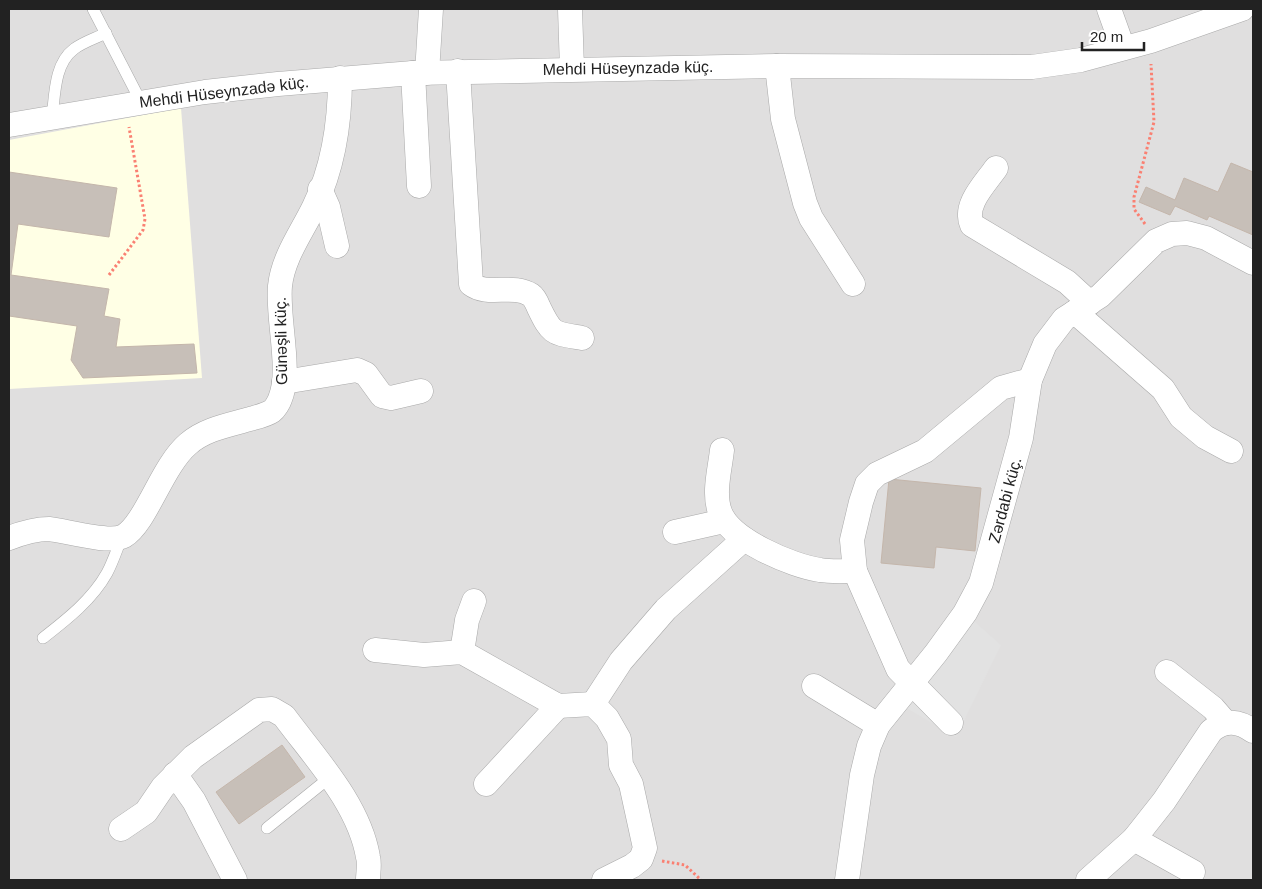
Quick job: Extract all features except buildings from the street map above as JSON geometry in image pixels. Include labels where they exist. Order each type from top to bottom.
[{"type":"street","points":[[419,186],[420,73],[431,9]]},
{"type":"street","points":[[570,9],[572,69]]},
{"type":"street","points":[[1109,9],[1123,48]]},
{"type":"street","name":"Mehdi Hüseynzadə küç.","points":[[9,125],[134,103],[278,84],[420,73],[777,66],[1003,68],[1072,61],[1151,41],[1242,9]]},
{"type":"street","points":[[777,66],[783,119],[811,218],[853,284]]},
{"type":"street","points":[[458,71],[471,284],[478,289],[522,291],[527,293],[532,296],[548,327],[558,334],[582,338]]},
{"type":"street","name":"Günəşli küç.","points":[[122,537],[134,527],[171,461],[188,443],[210,430],[272,411],[280,400],[284,382],[279,302],[280,284],[286,262],[315,205],[320,189],[338,127],[340,78]]},
{"type":"street","points":[[996,168],[970,206],[968,216],[972,225],[1066,282],[1082,307],[1163,389],[1181,418],[1205,437],[1231,451]]},
{"type":"street","points":[[320,189],[328,207],[337,246]]},
{"type":"street","name":"Zərdabi küç.","points":[[847,880],[868,746],[878,725],[965,613],[981,583],[1021,438],[1030,380],[1045,344],[1056,327],[1113,285],[1156,241],[1172,234],[1187,233],[1206,238],[1253,264]]},
{"type":"street","points":[[284,382],[356,370],[366,374],[382,396],[391,398],[421,391]]},
{"type":"street","points":[[951,723],[898,669],[855,571],[852,540],[867,484],[876,474],[925,451],[1002,388],[1030,380]]},
{"type":"street","points":[[722,450],[717,490],[719,509],[724,521],[744,539],[802,566],[822,570],[855,571]]},
{"type":"street","points":[[675,532],[724,521]]},
{"type":"street","points":[[9,538],[31,531],[47,529],[105,539],[122,537]]},
{"type":"street","points":[[593,704],[621,661],[666,609],[744,539]]},
{"type":"street","points":[[462,652],[467,620],[474,600]]},
{"type":"street","points":[[375,650],[424,655],[462,652],[558,706],[593,704],[607,718],[619,739],[622,766],[631,784],[645,848],[642,859],[604,880]]},
{"type":"street","points":[[1167,672],[1212,708],[1226,723]]},
{"type":"street","points":[[814,686],[878,725]]},
{"type":"street","points":[[486,784],[558,706]]},
{"type":"street","points":[[121,829],[146,812],[175,774],[193,757],[259,710],[272,709],[284,716],[349,808],[362,836],[369,859],[362,879]]},
{"type":"street","points":[[1088,880],[1134,839],[1164,801],[1211,731],[1226,723],[1243,724],[1253,731]]},
{"type":"street","points":[[175,774],[194,802],[235,880]]},
{"type":"street","points":[[1134,839],[1193,872]]},
{"type":"lane","points":[[93,9],[106,33],[134,103]]},
{"type":"lane","points":[[52,118],[58,73],[65,57],[75,48],[106,33]]},
{"type":"lane","points":[[43,638],[65,621],[87,599],[106,574],[122,537]]},
{"type":"lane","points":[[267,828],[329,778]]},
{"type":"path","points":[[1151,41],[1154,122],[1134,197],[1134,209],[1156,241]]},
{"type":"path","points":[[109,275],[143,230],[145,219],[134,103]]},
{"type":"path","points":[[642,859],[685,865],[701,880]]},
{"type":"shaded area","points":[[9,9],[1253,9],[1253,880],[9,880]]},
{"type":"shaded area","points":[[181,108],[202,378],[9,389],[9,140]]},
{"type":"shaded area","points":[[965,613],[1001,645],[956,737],[896,702]]}]
